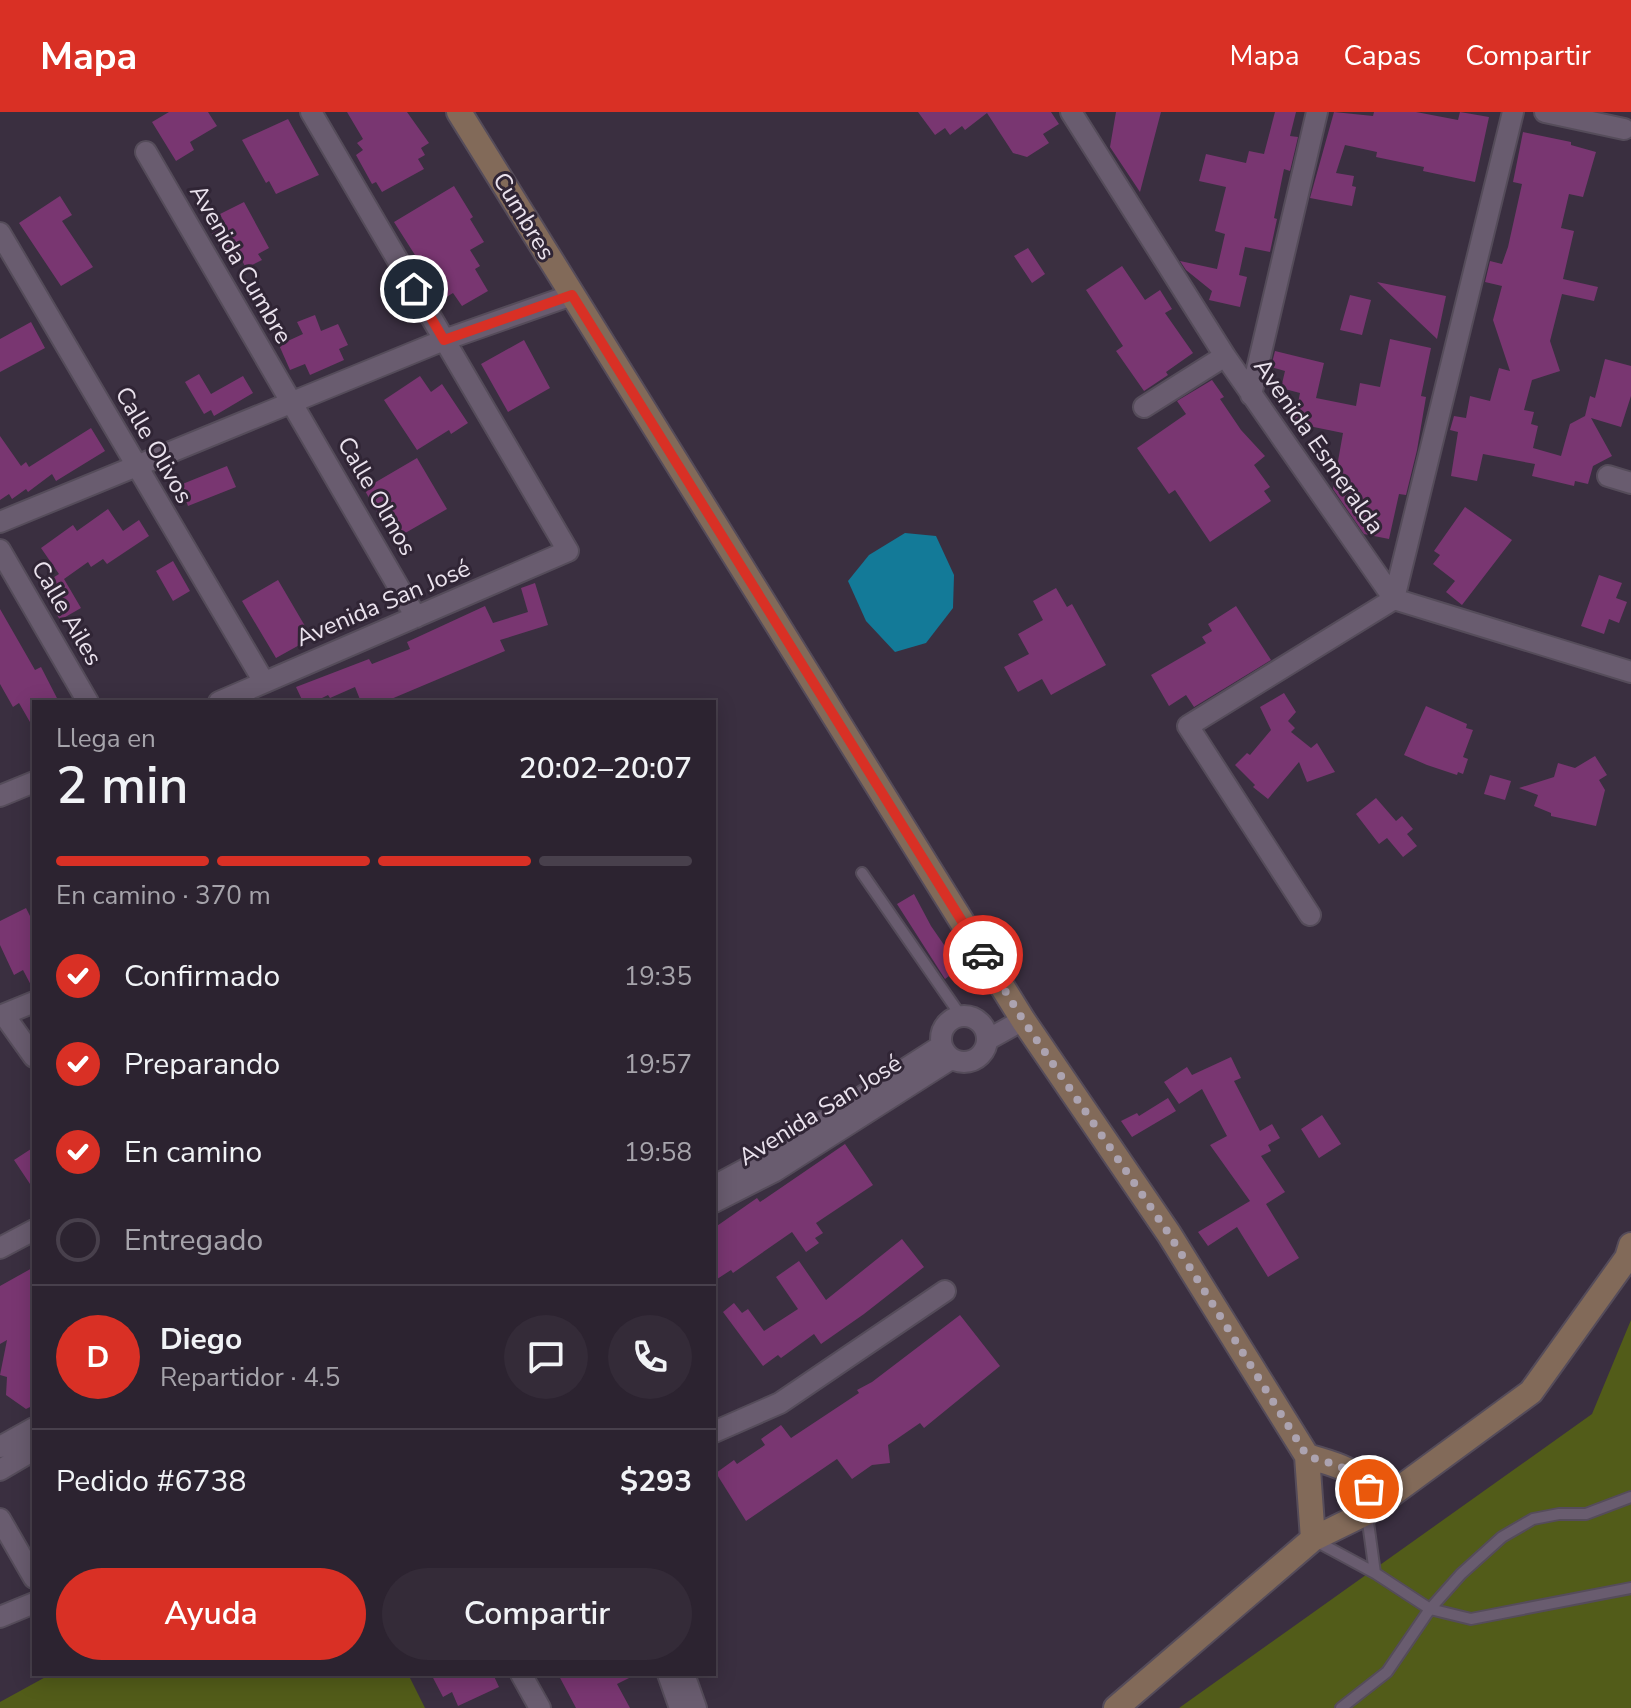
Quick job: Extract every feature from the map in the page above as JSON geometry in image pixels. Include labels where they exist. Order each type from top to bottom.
[{"type":"street","points":[[311,112],[444,340]]},
{"type":"street","name":"Cumbres","points":[[459,112],[1019,1014],[1169,1234],[1307,1456],[1313,1539]]},
{"type":"street","name":"Avenida Esmeralda","points":[[1071,112],[1225,356],[1394,599]]},
{"type":"street","points":[[1251,395],[1317,112]]},
{"type":"street","points":[[1310,915],[1188,726],[1394,599],[1513,112]]},
{"type":"street","points":[[1545,112],[1624,129]]},
{"type":"street","name":"Avenida Cumbre","points":[[146,152],[292,402]]},
{"type":"street","name":"Calle Olivos","points":[[0,233],[264,682]]},
{"type":"street","points":[[0,522],[444,340],[572,295]]},
{"type":"street","name":"Avenida San José","points":[[224,700],[568,551],[444,340]]},
{"type":"street","points":[[1144,407],[1225,356]]},
{"type":"street","name":"Calle Olmos","points":[[292,402],[416,617]]},
{"type":"street","points":[[1608,476],[1631,483]]},
{"type":"street","name":"Calle Ailes","points":[[0,550],[87,700]]},
{"type":"street","points":[[1394,599],[1631,672]]},
{"type":"street","points":[[0,796],[32,783]]},
{"type":"street","points":[[19,1013],[32,1051]]},
{"type":"street","points":[[984,1033],[1019,1014]]},
{"type":"street","points":[[969,1017],[984,1033],[985,1048],[974,1060],[959,1062],[946,1053],[942,1031],[953,1019],[969,1017]]},
{"type":"street","name":"Avenida San José","points":[[716,1185],[833,1124],[946,1053]]},
{"type":"street","name":"Avenida San José","points":[[716,1201],[775,1171],[833,1124]]},
{"type":"street","points":[[0,1248],[32,1231]]},
{"type":"street","points":[[1116,1708],[1313,1539],[1366,1513],[1531,1392],[1627,1258],[1631,1245]]},
{"type":"street","points":[[716,1431],[780,1403],[945,1291]]},
{"type":"street","points":[[0,1447],[32,1429]]},
{"type":"street","points":[[0,1470],[32,1451]]},
{"type":"street","points":[[1307,1456],[1350,1469],[1360,1477],[1369,1489],[1366,1513]]},
{"type":"street","points":[[0,1519],[32,1575]]},
{"type":"street","points":[[0,1617],[32,1604]]},
{"type":"street","points":[[522,1676],[540,1708]]},
{"type":"street","points":[[669,1676],[680,1708]]},
{"type":"street","points":[[685,1676],[696,1708]]},
{"type":"lane","points":[[862,873],[961,1016]]},
{"type":"lane","points":[[1341,1708],[1387,1672],[1430,1609],[1502,1537],[1533,1519],[1559,1514],[1586,1514],[1631,1497]]},
{"type":"lane","points":[[1366,1513],[1375,1573]]},
{"type":"lane","points":[[1313,1539],[1375,1573],[1430,1609],[1471,1619],[1631,1588]]},
{"type":"green space","points":[[1631,1320],[1631,1708],[1179,1708],[1592,1414]]},
{"type":"green space","points":[[47,1676],[409,1676],[425,1708],[0,1708],[0,1702]]},
{"type":"water","points":[[905,533],[936,536],[954,575],[953,608],[926,643],[895,652],[866,621],[848,581],[869,555]]},
{"type":"building","points":[[169,112],[208,112],[217,126],[190,142],[194,150],[176,161],[152,122]]},
{"type":"building","points":[[347,112],[407,112],[429,143],[421,148],[425,155],[418,159],[424,169],[382,192],[376,182],[372,184],[356,155],[363,150],[357,143],[363,139]]},
{"type":"building","points":[[918,112],[1051,112],[1059,124],[1043,134],[1049,143],[1027,157],[1013,153],[987,113],[965,130],[962,126],[950,135],[945,128],[935,135]]},
{"type":"building","points":[[1116,112],[1161,112],[1140,192],[1110,147]]},
{"type":"building","points":[[1275,112],[1296,112],[1290,136],[1298,137],[1290,171],[1284,169],[1270,252],[1245,247],[1239,275],[1247,277],[1240,307],[1209,300],[1212,291],[1186,270],[1180,261],[1217,269],[1225,234],[1215,231],[1226,187],[1199,181],[1206,154],[1246,163],[1249,151],[1264,154]]},
{"type":"building","points":[[1334,112],[1373,116],[1374,112],[1416,112],[1458,120],[1460,112],[1489,117],[1475,182],[1423,171],[1424,167],[1376,157],[1377,152],[1345,145],[1336,173],[1354,176],[1352,186],[1356,187],[1352,206],[1310,198]]},
{"type":"building","points":[[288,119],[319,175],[276,194],[269,181],[266,183],[242,140]]},
{"type":"building","points":[[1523,132],[1571,142],[1571,145],[1596,152],[1583,197],[1569,194],[1561,228],[1574,231],[1563,279],[1598,287],[1594,301],[1562,294],[1550,341],[1560,371],[1532,380],[1524,410],[1534,412],[1531,424],[1538,426],[1533,448],[1561,456],[1570,424],[1585,416],[1590,396],[1595,398],[1605,359],[1631,366],[1631,396],[1621,427],[1591,418],[1612,456],[1593,466],[1588,484],[1575,481],[1574,486],[1532,476],[1535,464],[1483,454],[1477,481],[1451,476],[1458,432],[1450,430],[1454,416],[1466,418],[1470,396],[1490,401],[1499,368],[1510,371],[1493,320],[1502,286],[1485,282],[1490,261],[1502,264],[1508,247],[1522,184],[1513,182]]},
{"type":"building","points":[[454,186],[484,242],[470,250],[480,266],[475,269],[488,291],[462,306],[453,293],[443,299],[394,222]]},
{"type":"building","points":[[60,196],[72,215],[62,221],[93,267],[61,286],[19,223]]},
{"type":"building","points":[[244,202],[269,248],[258,254],[262,260],[246,268],[239,255],[228,261],[211,231],[225,224],[220,214]]},
{"type":"building","points":[[1028,248],[1045,274],[1032,283],[1014,256]]},
{"type":"building","points":[[1122,266],[1145,300],[1160,290],[1172,309],[1165,313],[1193,353],[1144,391],[1116,351],[1123,346],[1086,290]]},
{"type":"building","points":[[1377,282],[1446,296],[1437,339],[1418,321]]},
{"type":"building","points":[[1350,295],[1371,300],[1362,335],[1340,330]]},
{"type":"building","points":[[315,315],[321,331],[338,324],[348,345],[339,349],[344,360],[310,375],[305,364],[290,370],[279,345],[303,334],[297,322]]},
{"type":"building","points":[[31,322],[45,348],[0,372],[0,339]]},
{"type":"building","points":[[1390,339],[1431,348],[1421,396],[1426,397],[1417,450],[1406,495],[1399,494],[1389,539],[1364,534],[1333,489],[1343,433],[1294,423],[1300,393],[1281,388],[1285,371],[1271,367],[1275,351],[1324,363],[1316,398],[1356,406],[1360,383],[1380,387]]},
{"type":"building","points":[[524,340],[550,388],[508,412],[481,364]]},
{"type":"building","points":[[199,374],[211,394],[243,376],[253,393],[214,416],[211,410],[204,414],[185,382]]},
{"type":"building","points":[[420,376],[431,392],[442,384],[468,423],[451,434],[449,430],[417,450],[384,400]]},
{"type":"building","points":[[1212,380],[1224,397],[1220,399],[1241,430],[1265,456],[1254,465],[1270,487],[1264,491],[1271,501],[1210,542],[1175,490],[1169,494],[1137,448],[1186,414],[1177,401]]},
{"type":"building","points":[[91,428],[105,451],[56,481],[52,474],[28,492],[26,489],[12,499],[9,494],[0,500],[0,436],[21,466],[26,462],[29,467]]},
{"type":"building","points":[[417,458],[447,509],[393,540],[364,489]]},
{"type":"building","points":[[227,466],[236,487],[188,506],[180,485]]},
{"type":"building","points":[[1465,507],[1512,540],[1462,605],[1446,592],[1455,581],[1433,564],[1440,555],[1434,551]]},
{"type":"building","points":[[108,509],[123,531],[139,520],[149,536],[107,564],[103,559],[91,567],[88,562],[64,579],[81,608],[60,620],[40,586],[59,574],[41,548],[73,525],[77,531]]},
{"type":"building","points":[[173,561],[190,591],[173,601],[156,571]]},
{"type":"building","points":[[1599,575],[1622,583],[1616,598],[1627,602],[1619,623],[1609,619],[1604,634],[1581,626]]},
{"type":"building","points":[[278,580],[312,638],[276,658],[242,601]]},
{"type":"building","points":[[535,583],[548,625],[500,640],[505,651],[389,700],[360,700],[355,687],[330,698],[328,695],[318,700],[302,700],[296,687],[369,659],[372,664],[410,649],[407,642],[485,606],[493,623],[528,612],[521,588]]},
{"type":"building","points":[[1056,588],[1067,607],[1072,604],[1106,665],[1051,695],[1042,679],[1018,692],[1004,667],[1029,654],[1018,634],[1043,620],[1033,601]]},
{"type":"building","points":[[1236,606],[1271,660],[1194,707],[1186,695],[1169,706],[1151,675],[1206,643],[1202,637],[1212,631],[1208,624]]},
{"type":"building","points":[[0,609],[35,670],[41,667],[58,700],[32,700],[32,726],[19,703],[13,707],[0,684]]},
{"type":"building","points":[[1284,693],[1296,712],[1288,721],[1295,728],[1291,732],[1311,748],[1317,743],[1335,772],[1307,782],[1299,762],[1268,799],[1253,787],[1255,785],[1235,765],[1247,753],[1250,755],[1271,730],[1260,707]]},
{"type":"building","points":[[1426,706],[1467,724],[1466,728],[1473,730],[1463,757],[1468,759],[1463,774],[1458,772],[1457,775],[1404,755]]},
{"type":"building","points":[[1595,756],[1607,775],[1599,780],[1605,790],[1596,826],[1551,816],[1551,813],[1534,806],[1538,795],[1519,788],[1554,777],[1558,763],[1575,768]]},
{"type":"building","points":[[1490,775],[1511,781],[1505,800],[1484,794]]},
{"type":"building","points":[[1376,798],[1396,821],[1402,816],[1413,829],[1407,834],[1417,846],[1403,857],[1387,838],[1379,844],[1356,814]]},
{"type":"building","points":[[914,894],[931,926],[960,968],[945,979],[897,904]]},
{"type":"building","points":[[26,908],[32,920],[32,987],[23,970],[14,975],[0,945],[0,921]]},
{"type":"building","points":[[1231,1057],[1241,1078],[1234,1081],[1260,1131],[1272,1124],[1280,1138],[1268,1145],[1271,1151],[1261,1156],[1285,1192],[1266,1204],[1299,1258],[1268,1277],[1237,1227],[1208,1246],[1198,1232],[1250,1201],[1210,1145],[1227,1136],[1202,1089],[1179,1104],[1164,1082],[1187,1067],[1192,1075]]},
{"type":"building","points":[[1168,1098],[1176,1111],[1132,1137],[1121,1121],[1137,1113],[1139,1116]]},
{"type":"building","points":[[1322,1115],[1341,1144],[1319,1158],[1301,1129]]},
{"type":"building","points":[[845,1144],[873,1185],[816,1223],[823,1233],[815,1238],[819,1243],[806,1252],[792,1232],[733,1273],[731,1270],[716,1280],[716,1227],[757,1198],[760,1202]]},
{"type":"building","points":[[32,1148],[32,1187],[14,1160]]},
{"type":"building","points":[[902,1239],[924,1267],[821,1344],[814,1334],[781,1358],[778,1355],[763,1366],[723,1312],[734,1303],[742,1313],[748,1309],[764,1331],[798,1309],[776,1277],[799,1261],[826,1300]]},
{"type":"building","points":[[32,1268],[32,1406],[26,1409],[6,1395],[7,1377],[0,1375],[7,1340],[0,1344],[0,1286]]},
{"type":"building","points":[[960,1315],[1000,1366],[924,1428],[920,1423],[888,1445],[890,1463],[872,1465],[852,1479],[837,1459],[746,1521],[716,1473],[734,1460],[737,1464],[765,1445],[761,1439],[781,1425],[791,1438],[859,1393],[857,1390]]},
{"type":"building","points":[[432,1676],[494,1676],[499,1687],[458,1706],[452,1692],[443,1697]]},
{"type":"building","points":[[559,1676],[633,1676],[617,1684],[630,1708],[576,1708]]},
{"type":"way so far","points":[[983,955],[1023,1020],[1169,1234],[1307,1456],[1350,1469],[1369,1489]]},
{"type":"route","points":[[414,289],[444,340],[572,295],[983,955]]}]
